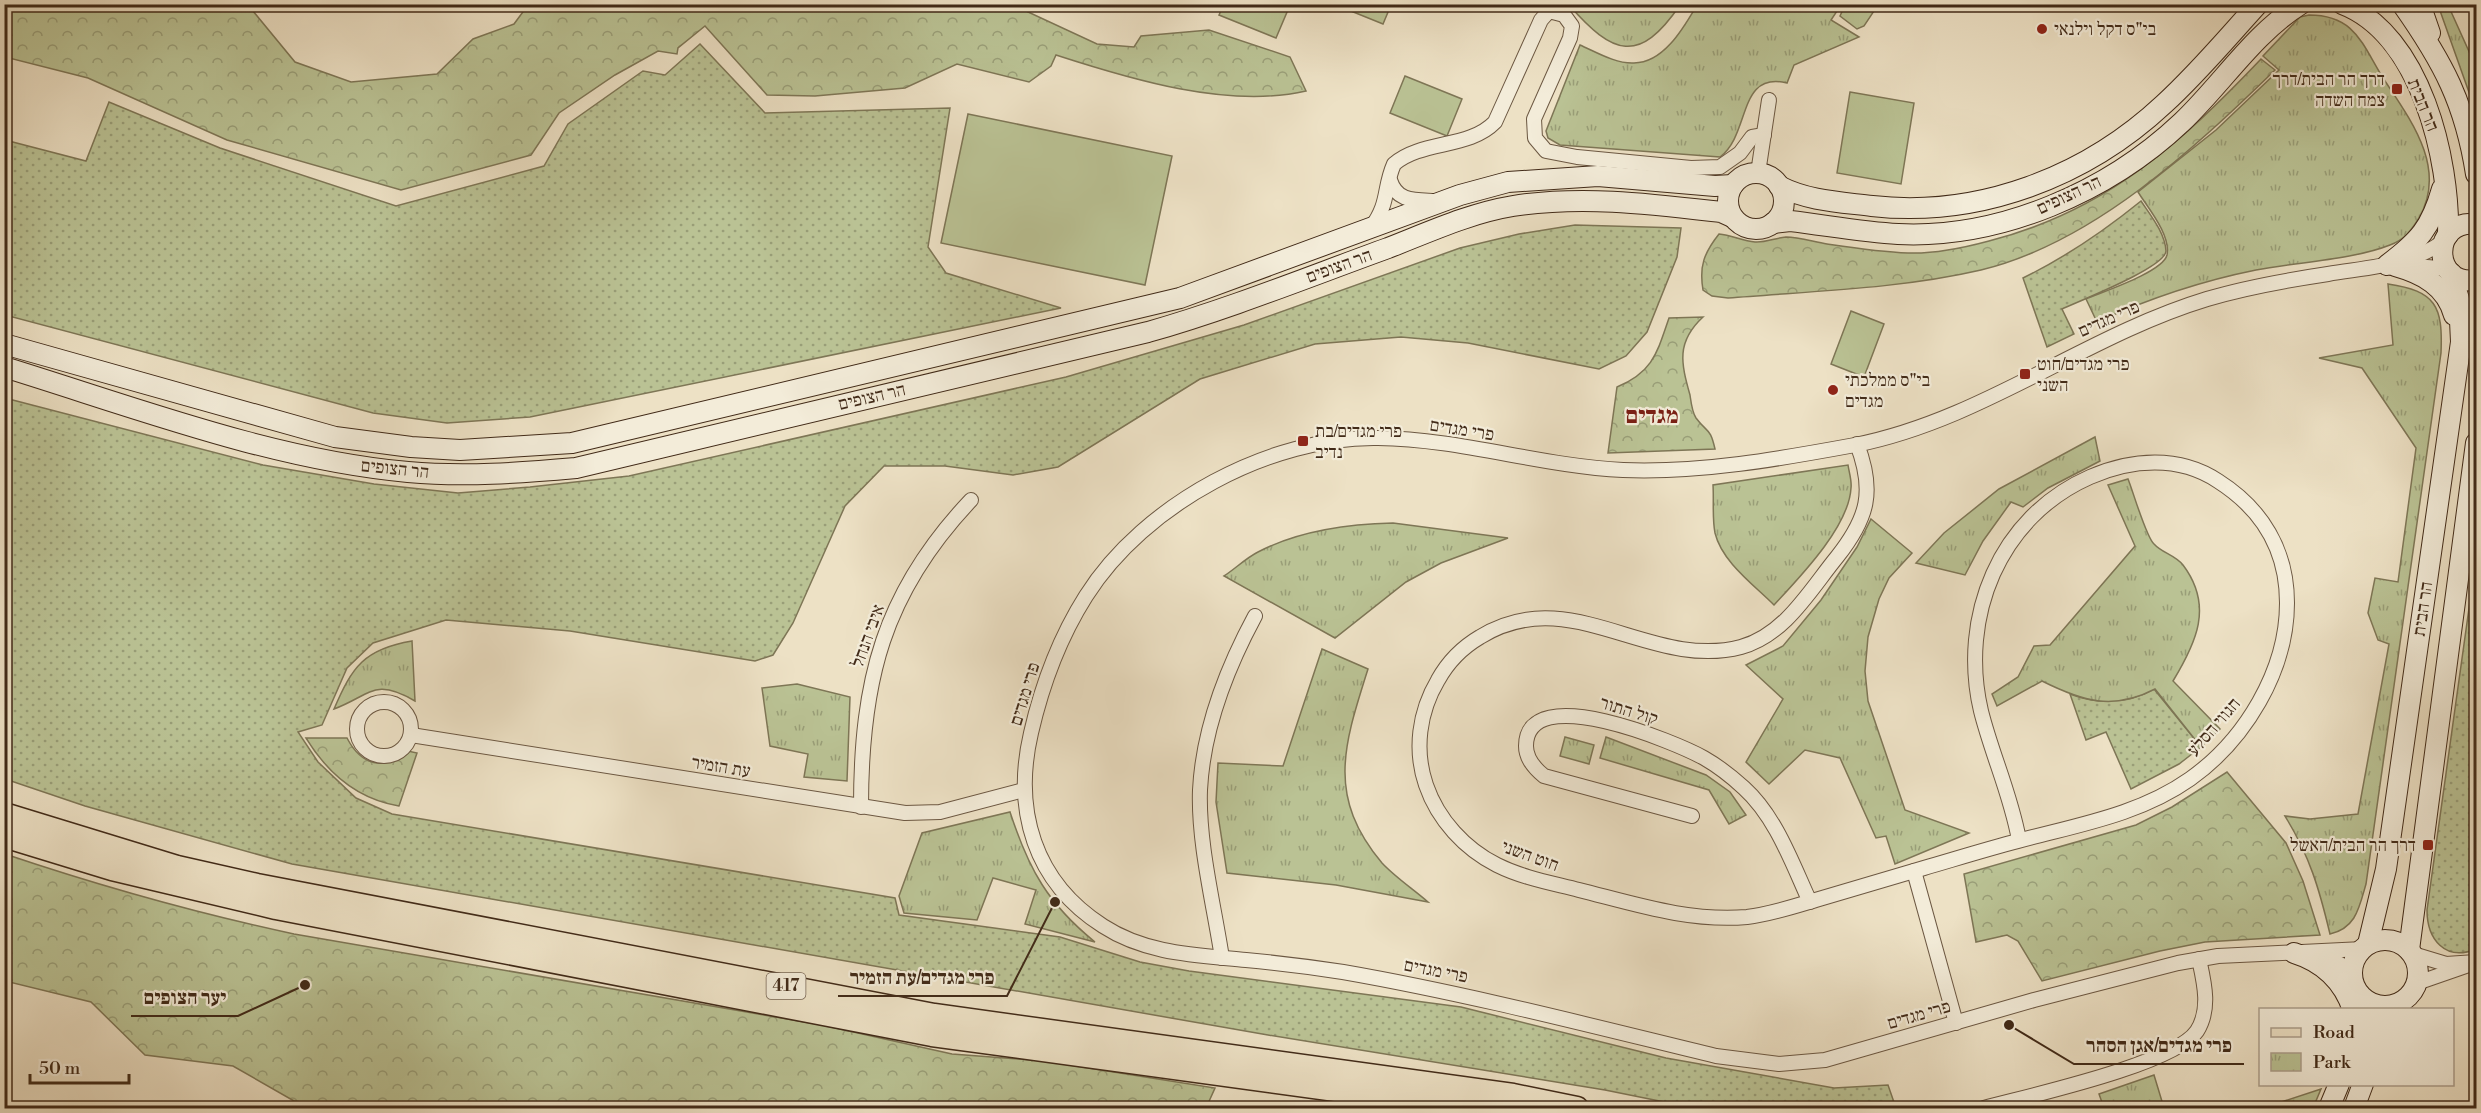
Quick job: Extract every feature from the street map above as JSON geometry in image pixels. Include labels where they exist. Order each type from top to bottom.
[{"type":"main road","name":"הר הצופים","points":[[1779,186],[1809,198],[1898,209],[1950,207],[1979,202],[2035,184],[2089,159],[2149,117],[2176,93],[2258,4]]},
{"type":"main road","name":"הר הצופים","points":[[1773,223],[1790,221],[1897,234],[1922,234],[1984,227],[2044,208],[2101,181],[2161,139],[2187,117],[2272,27],[2301,4]]},
{"type":"main road","name":"הר הבית","points":[[2342,4],[2369,19],[2402,58],[2423,100],[2438,144],[2448,197],[2446,237],[2442,256],[2449,271],[2461,313],[2459,352],[2386,869],[2365,947]]},
{"type":"main road","name":"הר הבית","points":[[2402,4],[2429,41],[2445,72],[2469,134],[2476,168]]},
{"type":"main road","points":[[2420,4],[2445,72]]},
{"type":"main road","points":[[2385,266],[2411,248],[2426,231],[2438,204],[2444,169]]},
{"type":"main road","points":[[1758,173],[1773,178],[1779,186],[1784,205],[1773,223],[1755,229],[1739,224],[1732,217],[1727,198],[1732,185],[1739,178],[1758,173]]},
{"type":"main road","name":"הר הצופים","points":[[4,344],[334,437],[411,447],[499,450],[572,443],[1180,298],[1443,201],[1508,182],[1567,177],[1632,177],[1716,186],[1732,185]]},
{"type":"main road","name":"הר הצופים","points":[[4,367],[187,423],[329,461],[408,472],[459,475],[511,474],[576,468],[1148,332],[1224,309],[1467,218],[1512,206],[1568,201],[1631,202],[1721,212],[1732,217]]},
{"type":"main road","points":[[2446,237],[2459,226],[2476,224]]},
{"type":"main road","points":[[2385,266],[2428,279],[2442,291],[2455,321],[2459,352]]},
{"type":"main road","points":[[2449,271],[2460,279],[2476,280]]},
{"type":"main road","name":"הר הבית","points":[[2411,952],[2476,443]]},
{"type":"main road","name":"417","points":[[4,814],[177,867],[257,885],[934,1015],[1513,1095],[1577,1108]]},
{"type":"main road","name":"417","points":[[4,836],[112,869],[276,908],[932,1035],[1467,1108]]},
{"type":"main road","points":[[2301,953],[2319,964],[2356,998],[2383,1007],[2403,1002],[2408,996],[2419,973],[2411,952],[2390,940],[2365,947],[2354,960],[2356,998]]},
{"type":"main road","points":[[2330,1108],[2338,1086]]},
{"type":"main road","points":[[2354,1108],[2362,1086]]},
{"type":"street","points":[[1371,228],[1383,207],[1394,164],[1400,159],[1471,137],[1490,127],[1499,115],[1541,20],[1549,11],[1564,15],[1572,26],[1570,38],[1534,119],[1535,138],[1546,151],[1577,157],[1691,168],[1720,167],[1740,153],[1752,137],[1764,135]]},
{"type":"street","points":[[1758,173],[1769,100]]},
{"type":"street","points":[[1390,180],[1396,193],[1409,200],[1443,201]]},
{"type":"street","name":"פרי מגדים","points":[[2365,947],[2199,959],[1825,1060],[1779,1064],[1753,1062],[1716,1056],[1429,988],[1335,971],[1169,952],[1121,937],[1075,904],[1058,884],[1040,856],[1030,829],[1024,790],[1027,751],[1044,688],[1068,630],[1091,589],[1124,549],[1171,509],[1198,491],[1258,461],[1310,443],[1372,438],[1408,439],[1570,464],[1631,470],[1716,467],[1857,444],[1905,433],[1959,414],[2100,341],[2183,307],[2234,291],[2385,266],[2432,250],[2446,237]]},
{"type":"street","name":"פרי מגדים","points":[[2385,266],[2449,271]]},
{"type":"street","name":"חוט השני","points":[[1857,444],[1867,472],[1868,487],[1861,523],[1791,614],[1775,630],[1756,642],[1713,652],[1694,651],[1668,647],[1586,623],[1541,617],[1520,620],[1494,628],[1457,654],[1441,674],[1423,713],[1419,742],[1420,762],[1434,806],[1449,827],[1472,849],[1495,865],[1521,876],[1672,913],[1699,917],[1751,916],[1810,902],[2019,840]]},
{"type":"street","name":"חגווי הסלע","points":[[2155,462],[2194,469],[2211,476],[2248,503],[2262,520],[2274,541],[2282,566],[2286,587],[2286,622],[2278,658],[2267,687],[2240,730],[2188,781],[2122,813],[2019,840],[2010,797],[1983,719],[1976,674],[1976,632],[1988,583],[1998,561],[2023,524],[2040,507],[2058,493],[2108,470],[2134,463],[2155,462]]},
{"type":"street","name":"איבי הנחל","points":[[861,807],[865,718],[872,671],[882,640],[910,578],[926,553],[971,500]]},
{"type":"street","points":[[1222,958],[1201,819],[1200,790],[1209,735],[1223,689],[1241,641],[1255,616]]},
{"type":"street","points":[[376,702],[395,703],[409,716],[411,735],[403,748],[395,754],[381,756],[364,748],[359,740],[358,721],[361,713],[376,702]]},
{"type":"street","name":"קול התור","points":[[1692,816],[1544,776],[1534,768],[1529,757],[1526,745],[1529,733],[1535,725],[1545,719],[1577,716],[1599,719],[1629,727],[1705,759],[1745,789],[1762,808],[1782,843],[1810,902]]},
{"type":"street","name":"עת הזמיר","points":[[411,735],[905,813],[940,812],[1024,790]]},
{"type":"street","points":[[1918,870],[1930,927],[1956,1023]]},
{"type":"street","points":[[2411,952],[2446,964],[2476,962]]},
{"type":"street","name":"פרי מגדים","points":[[2301,953],[2340,964],[2356,998]]},
{"type":"street","points":[[1984,1108],[2142,1064],[2173,1051],[2189,1041],[2199,1029],[2205,1009],[2206,994],[2199,959]]},
{"type":"street","points":[[2408,996],[2476,962]]},
{"type":"green space","points":[[1224,4],[1290,5],[1276,38],[1219,15]]},
{"type":"green space","points":[[1845,4],[1878,5],[1864,26],[1857,29],[1840,16]]},
{"type":"green space","points":[[4,5],[248,5],[295,62],[351,82],[437,74],[473,39],[514,24],[528,5],[1013,5],[1097,44],[1134,47],[1141,36],[1209,30],[1290,57],[1306,91],[1276,96],[1212,94],[1147,82],[1056,55],[1051,66],[1029,82],[957,64],[905,88],[815,96],[767,95],[705,26],[678,48],[677,54],[658,51],[615,75],[559,113],[531,155],[401,190],[227,140],[88,78],[5,57]]},
{"type":"green space","points":[[1336,5],[1391,5],[1383,24]]},
{"type":"green space","points":[[1569,5],[1680,5],[1652,37],[1638,45],[1626,46],[1613,43],[1599,35]]},
{"type":"green space","points":[[1697,5],[1841,5],[1831,20],[1859,37],[1794,65],[1787,83],[1771,82],[1760,86],[1746,107],[1730,147],[1720,157],[1560,145],[1548,138],[1546,131],[1580,45],[1620,62],[1645,61],[1655,57],[1672,42]]},
{"type":"green space","points":[[2438,5],[2448,5],[2476,67],[2476,112]]},
{"type":"green space","points":[[2325,16],[2337,20],[2355,34],[2414,127],[2427,163],[2429,181],[2427,199],[2413,227],[2399,240],[2375,250],[2256,270],[2195,285],[2155,298],[2097,322],[2086,299],[2144,275],[2155,268],[2167,255],[2166,239],[2162,230],[2138,192],[2216,130],[2279,70],[2263,56],[2300,17]]},
{"type":"green space","points":[[700,44],[765,113],[950,108],[928,247],[946,273],[1061,308],[530,417],[447,423],[373,413],[5,315],[5,140],[86,161],[109,102],[220,148],[396,206],[544,166],[568,124],[643,71],[665,75]]},
{"type":"green space","points":[[2261,59],[2275,70],[2176,161],[2140,190],[2102,216],[2022,257],[1981,270],[1887,285],[1728,298],[1712,296],[1703,290],[1704,260],[1719,234],[1755,242],[1791,237],[1867,250],[1918,253],[1969,246],[2031,228],[2105,193],[2138,171],[2201,119]]},
{"type":"green space","points":[[1405,76],[1462,99],[1447,136],[1390,113]]},
{"type":"green space","points":[[1850,92],[1914,103],[1901,184],[1837,173]]},
{"type":"green space","points":[[968,114],[1172,156],[1145,285],[941,243]]},
{"type":"green space","points":[[2141,201],[2163,238],[2166,251],[2162,258],[2138,274],[2062,309],[2074,334],[2047,347],[2023,278],[2084,243]]},
{"type":"green space","points":[[1575,225],[1681,228],[1677,257],[1647,332],[1626,356],[1599,369],[1468,343],[1401,337],[1315,344],[1200,379],[1058,467],[1013,475],[945,466],[884,466],[845,506],[793,623],[773,655],[755,661],[570,631],[446,620],[373,643],[347,668],[322,725],[298,732],[318,762],[356,798],[392,814],[895,898],[899,915],[1060,937],[1140,962],[1189,971],[1461,1007],[1666,1058],[1834,1088],[1888,1085],[1896,1108],[1694,1108],[1605,1090],[1268,1035],[292,864],[85,806],[5,779],[5,398],[263,465],[374,484],[458,493],[530,487],[629,476],[1066,377],[1244,325],[1460,248],[1519,234]]},
{"type":"green space","points":[[2388,284],[2417,291],[2433,304],[2438,312],[2440,323],[2441,353],[2366,884],[2351,922],[2339,931],[2330,934],[2313,873],[2285,816],[2310,819],[2358,814],[2389,644],[2378,640],[2368,613],[2375,578],[2398,582],[2416,448],[2362,368],[2319,358],[2393,345]]},
{"type":"green space","points":[[1851,311],[1884,324],[1864,377],[1831,364]]},
{"type":"green space","points":[[1703,317],[1688,335],[1683,363],[1694,413],[1710,434],[1715,449],[1608,453],[1617,387],[1639,375],[1646,368],[1657,351],[1669,318]]},
{"type":"green space","points":[[2095,437],[2100,461],[2048,488],[2023,507],[2011,502],[1983,541],[1965,575],[1916,563],[1944,533],[1999,489]]},
{"type":"green space","points":[[1848,465],[1851,488],[1842,519],[1821,551],[1774,605],[1724,554],[1714,527],[1713,485]]},
{"type":"green space","points":[[2128,479],[2151,540],[2157,547],[2183,565],[2198,595],[2200,610],[2194,638],[2189,653],[2173,681],[2220,729],[2201,747],[2155,689],[2125,700],[2098,701],[2071,694],[2042,681],[1997,706],[1992,694],[2018,677],[2034,646],[2050,645],[2135,546],[2108,485]]},
{"type":"green space","points":[[1871,519],[1912,553],[1889,578],[1879,599],[1868,637],[1865,671],[1868,701],[1905,810],[1969,833],[1895,864],[1886,836],[1876,838],[1840,758],[1805,750],[1769,784],[1746,762],[1783,699],[1746,665],[1783,646],[1821,600],[1857,547]]},
{"type":"green space","points":[[1393,523],[1508,538],[1441,563],[1406,582],[1335,638],[1224,576],[1254,554],[1290,539],[1341,527]]},
{"type":"green space","points":[[2476,558],[2476,949],[2455,952],[2447,950],[2434,939],[2427,910]]},
{"type":"green space","points":[[412,641],[415,701],[390,690],[381,689],[334,709],[347,682],[362,662],[382,649]]},
{"type":"green space","points":[[1322,649],[1368,669],[1347,746],[1345,769],[1347,792],[1353,815],[1364,839],[1382,863],[1428,902],[1336,885],[1227,873],[1216,802],[1218,763],[1283,766]]},
{"type":"green space","points":[[797,684],[850,697],[847,781],[804,777],[808,754],[770,746],[762,688]]},
{"type":"green space","points":[[2154,689],[2201,747],[2179,764],[2131,789],[2106,732],[2086,740],[2070,694],[2092,700],[2113,701],[2134,698]]},
{"type":"green space","points":[[1565,737],[1594,745],[1589,764],[1560,756]]},
{"type":"green space","points":[[1606,737],[1706,775],[1730,792],[1746,815],[1729,824],[1709,790],[1600,758]]},
{"type":"green space","points":[[306,738],[347,738],[359,754],[366,760],[374,762],[390,762],[408,751],[417,753],[399,806],[384,803],[345,783],[324,763]]},
{"type":"green space","points":[[2227,772],[2286,843],[2303,881],[2320,935],[2205,942],[2042,981],[2018,941],[2007,935],[1976,942],[1964,874],[2136,825],[2172,807]]},
{"type":"green space","points":[[1010,812],[1017,833],[1042,885],[1065,914],[1095,942],[1025,924],[1036,890],[993,878],[977,920],[904,913],[899,896],[922,833]]},
{"type":"green space","points":[[5,854],[148,898],[294,934],[822,1025],[952,1054],[1044,1061],[1215,1088],[1206,1108],[346,1108],[294,1101],[233,1066],[145,1055],[91,1002],[5,981]]},
{"type":"green space","points":[[2154,1075],[2164,1108],[2104,1108],[2099,1094]]},
{"type":"green space","points":[[2321,1089],[2313,1108],[2263,1108]]},
{"type":"place","name":"בי\"ס דקל וילנאי","points":[[2042,29]]},
{"type":"place","name":"דרך הר הבית/דרך צמח השדה","points":[[2397,89]]},
{"type":"place","name":"פרי מגדים/חוט השני","points":[[2025,374]]},
{"type":"place","name":"בי\"ס ממלכתי מגדים","points":[[1833,390]]},
{"type":"place","name":"פרי מגדים/בת נדיב","points":[[1303,441]]},
{"type":"place","name":"דרך הר הבית/האשל","points":[[2428,845]]},
{"type":"place","name":"פרי מגדים/עת הזמיר","points":[[1055,902]]},
{"type":"place","name":"יער הצופים","points":[[305,985]]},
{"type":"place","name":"פרי מגדים/אגן הסהר","points":[[2009,1025]]},
{"type":"district","name":"מגדים","points":[[1652,416]]}]
